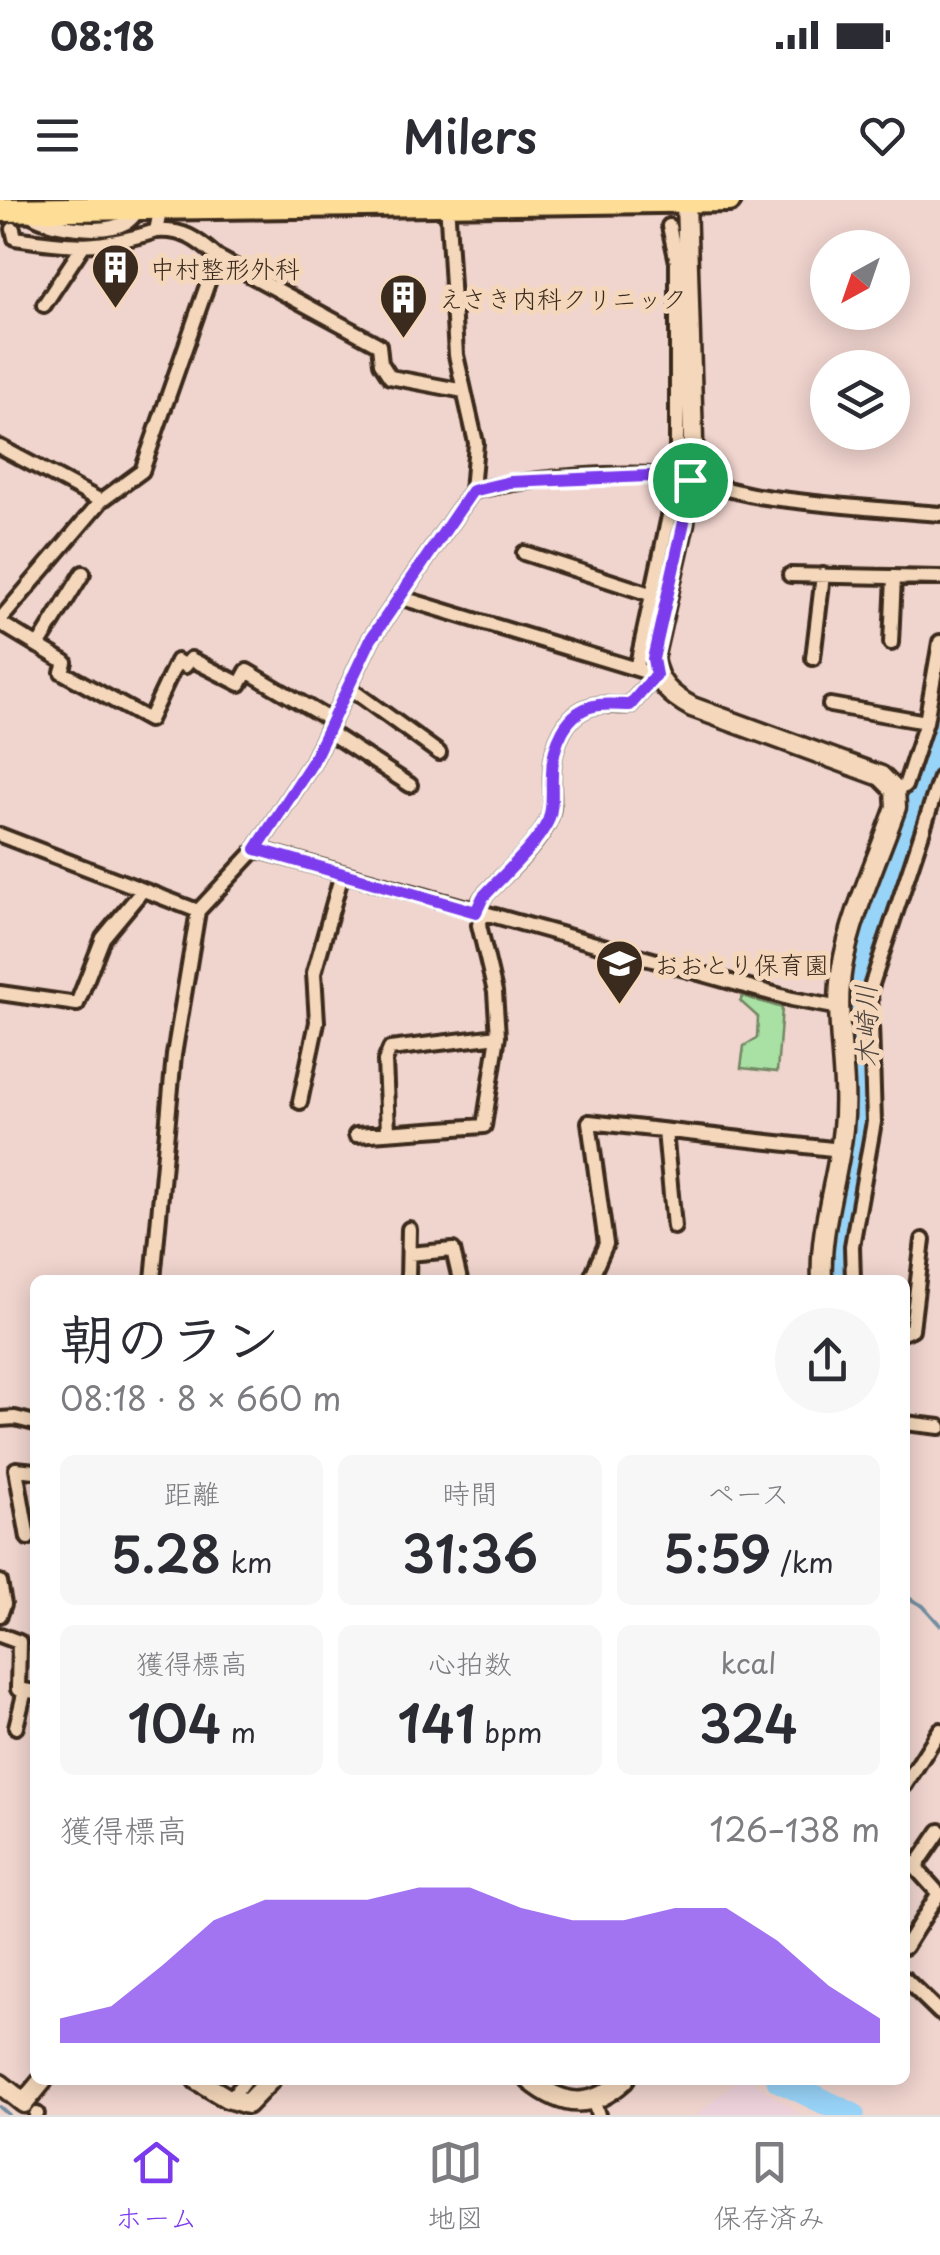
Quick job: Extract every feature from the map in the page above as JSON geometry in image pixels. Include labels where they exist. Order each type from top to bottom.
[{"type":"highway","points":[[10,225],[155,212],[447,201],[729,200]]},
{"type":"street","points":[[686,200],[693,441],[660,597],[653,659],[656,675],[676,699],[692,708],[881,776],[894,790],[896,806],[848,941],[842,969],[844,1121],[823,1230],[822,1275]]},
{"type":"street","points":[[153,1275],[174,1055],[198,911],[256,849],[312,763],[371,639],[472,491],[476,443],[452,318],[447,201]]},
{"type":"street","points":[[10,225],[83,246],[114,244],[155,212],[172,230],[195,237],[216,257],[379,345],[381,363],[390,377],[464,390]]},
{"type":"street","points":[[669,226],[677,262],[684,479]]},
{"type":"street","points":[[44,306],[83,246]]},
{"type":"street","points":[[216,257],[142,472],[101,501],[0,622],[65,662],[62,672],[149,720],[176,662],[184,666],[191,659],[240,684],[247,671],[410,786]]},
{"type":"street","points":[[0,447],[101,501]]},
{"type":"street","points":[[472,491],[510,482],[557,479],[684,479],[753,495],[940,514]]},
{"type":"street","points":[[524,553],[660,597]]},
{"type":"street","points":[[38,646],[83,573]]},
{"type":"street","points":[[790,575],[940,578]]},
{"type":"street","points":[[814,658],[823,575]]},
{"type":"street","points":[[890,644],[894,577]]},
{"type":"street","points":[[399,597],[656,675]]},
{"type":"street","points":[[636,669],[660,597]]},
{"type":"street","points":[[894,790],[906,786],[926,722],[940,642]]},
{"type":"street","points":[[356,1134],[484,1126],[498,1036],[495,992],[479,924],[483,897],[547,823],[552,807],[557,741],[565,727],[576,714],[588,708],[630,705],[656,675]]},
{"type":"street","points":[[348,687],[439,753]]},
{"type":"street","points":[[830,705],[926,722]]},
{"type":"street","points":[[853,1275],[852,1246],[874,1122],[870,990],[940,778]]},
{"type":"street","points":[[0,834],[198,911]]},
{"type":"street","points":[[256,849],[792,999],[840,1008]]},
{"type":"street","points":[[300,1102],[316,1022],[314,973],[342,874]]},
{"type":"street","points":[[0,993],[77,1004],[102,938],[142,891]]},
{"type":"street","points":[[388,1131],[385,1061],[390,1048],[498,1036]]},
{"type":"street","points":[[592,1275],[606,1244],[589,1122],[841,1150]]},
{"type":"street","points":[[666,1130],[674,1227]]},
{"type":"street","points":[[408,1275],[409,1230]]},
{"type":"street","points":[[910,1330],[923,1240]]},
{"type":"street","points":[[408,1254],[453,1250],[459,1275]]},
{"type":"street","points":[[0,1420],[30,1422]]},
{"type":"street","points":[[910,1423],[940,1427]]},
{"type":"street","points":[[28,1538],[16,1469],[30,1471]]},
{"type":"street","points":[[0,1582],[4,1604],[0,1615]]},
{"type":"street","points":[[0,1635],[19,1642],[18,1689],[30,1691],[16,1727]]},
{"type":"street","points":[[910,1777],[940,1730]]},
{"type":"street","points":[[910,1938],[939,1894],[910,1861],[940,1831]]},
{"type":"street","points":[[910,1985],[940,2014]]},
{"type":"street","points":[[0,2084],[33,2112],[41,2085]]},
{"type":"street","points":[[207,2085],[246,2106],[265,2085]]},
{"type":"street","points":[[536,2085],[553,2098],[596,2107],[619,2085]]},
{"type":"shaded area","points":[[732,2085],[756,2085],[801,2115],[697,2115]]},
{"type":"green space","points":[[743,996],[782,1008],[777,1072],[741,1068],[744,1046],[757,1038],[758,1017],[740,1001]]},
{"type":"waterway","name":"木崎川","points":[[845,1275],[843,1230],[860,1148],[866,1072],[860,1055],[859,986],[940,721]]},
{"type":"waterway","points":[[910,1599],[923,1606],[940,1625]]},
{"type":"waterway","name":"木崎川","points":[[789,2085],[852,2115]]},
{"type":"waterway","points":[[0,2107],[9,2115]]},
{"type":"place","name":"中村整形外科","points":[[115,310]]},
{"type":"place","name":"えさき内科クリニック","points":[[404,340]]},
{"type":"place","name":"おおとり保育園","points":[[619,1006]]},
{"type":"route","points":[[648,476],[690,480],[653,659],[656,675],[630,705],[588,708],[576,714],[565,727],[557,741],[552,807],[547,823],[483,897],[476,912],[256,849],[312,763],[371,639],[472,491],[510,482],[557,479],[648,476]]}]
